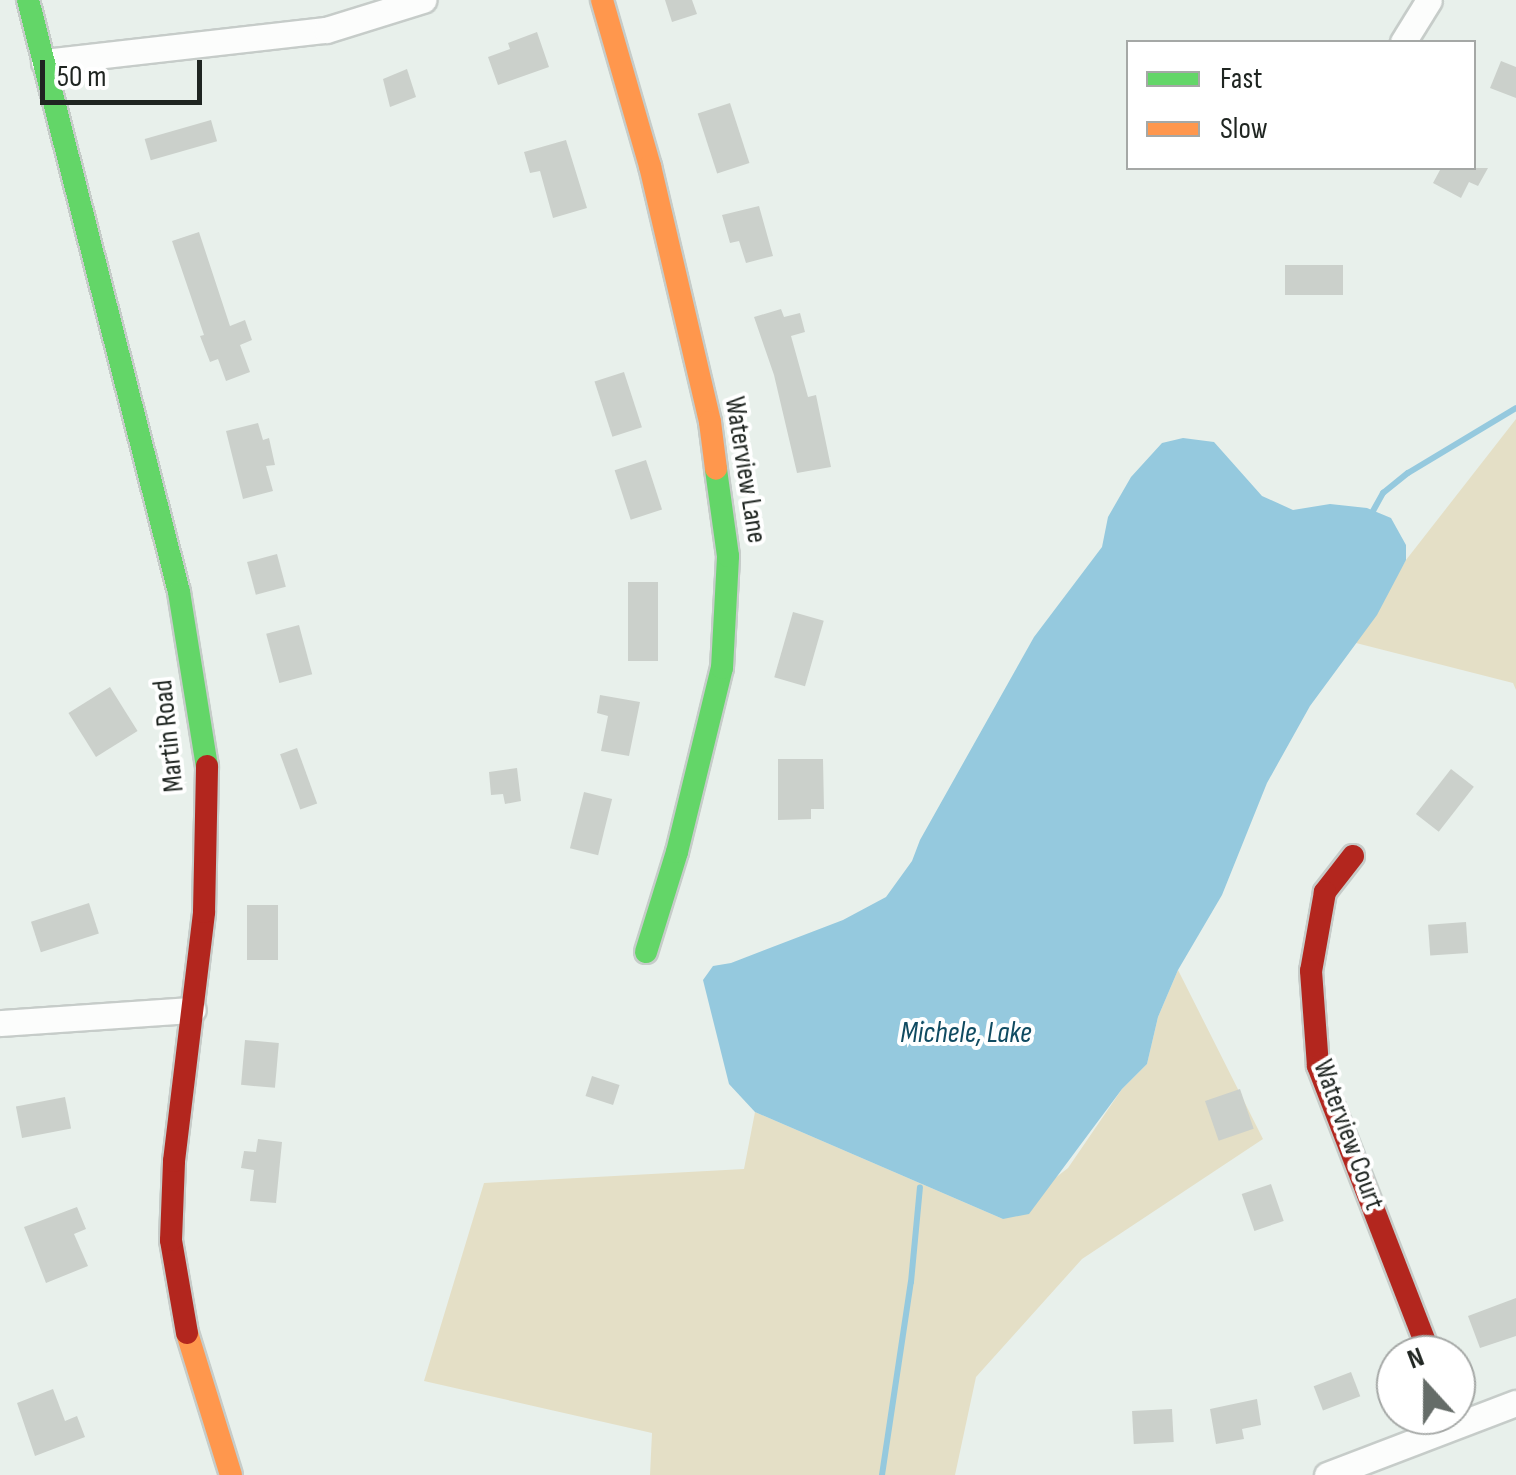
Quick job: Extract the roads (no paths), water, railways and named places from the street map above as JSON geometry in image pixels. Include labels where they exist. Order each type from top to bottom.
[{"type":"street","name":"Martin Road","points":[[28,0],[68,142],[146,460],[196,690],[208,771],[204,912],[174,1161],[171,1240],[188,1340],[231,1475]]},
{"type":"street","points":[[44,62],[326,30],[423,0]]},
{"type":"street","name":"Waterview Lane","points":[[602,0],[650,166],[710,422],[728,556],[722,668],[678,852],[646,952]]},
{"type":"street","points":[[1404,40],[1430,0]]},
{"type":"street","name":"Waterview Court","points":[[1353,856],[1325,892],[1310,970],[1318,1066],[1422,1335]]},
{"type":"street","points":[[0,1023],[193,1010]]},
{"type":"street","points":[[1476,1415],[1516,1403]]},
{"type":"street","points":[[1327,1475],[1423,1435]]},
{"type":"water","name":"Michele, Lake","points":[[1183,438],[1214,442],[1262,496],[1293,510],[1330,504],[1367,508],[1391,518],[1406,545],[1406,560],[1377,615],[1310,706],[1267,783],[1222,895],[1178,970],[1158,1017],[1147,1064],[1122,1089],[1029,1214],[1003,1219],[755,1112],[729,1084],[703,980],[713,966],[731,963],[843,920],[886,897],[912,861],[920,840],[1034,637],[1102,547],[1108,517],[1131,477],[1162,443]]},
{"type":"waterway","points":[[1373,511],[1383,493],[1408,473],[1516,408]]},
{"type":"waterway","points":[[882,1475],[911,1282],[920,1187]]}]
